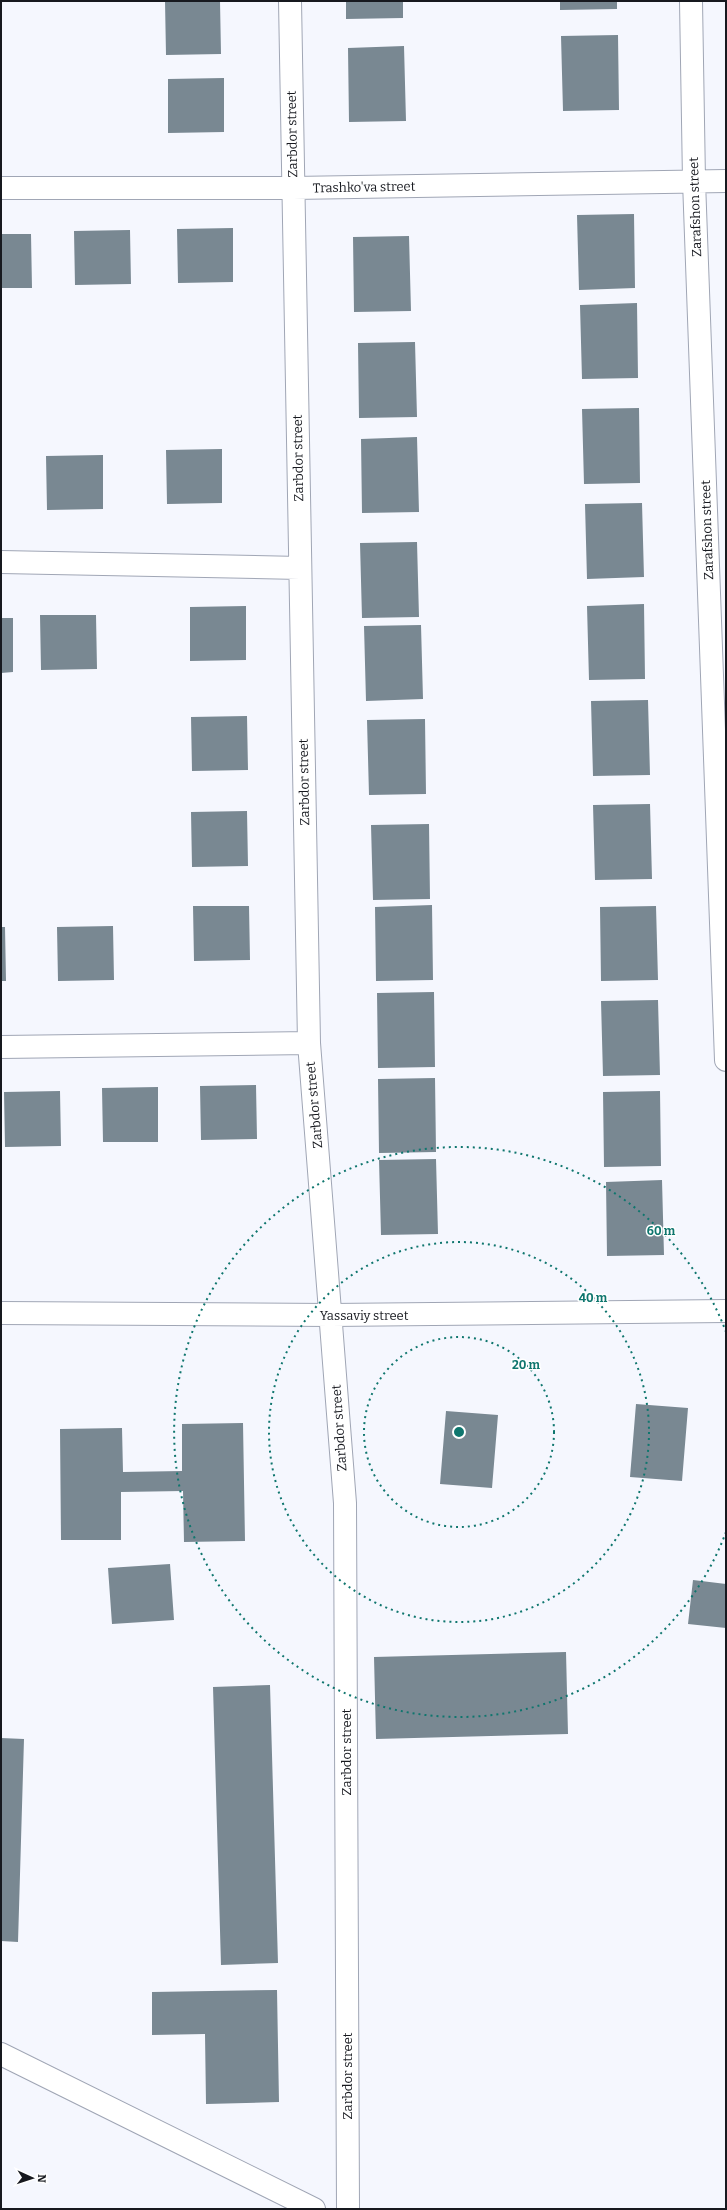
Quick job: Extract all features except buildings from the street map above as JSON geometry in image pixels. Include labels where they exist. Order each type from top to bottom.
[{"type":"street","name":"Zarbdor street","points":[[290,1],[309,1043],[345,1503],[348,2209]]},
{"type":"street","name":"Zarafshon street","points":[[691,1],[694,181],[726,1060]]},
{"type":"street","name":"Trashko'va street","points":[[1,188],[293,188],[726,181]]},
{"type":"street","points":[[1,562],[300,568]]},
{"type":"street","points":[[1,1047],[309,1043]]},
{"type":"street","name":"Yassaviy street","points":[[1,1313],[331,1315],[726,1311]]},
{"type":"street","points":[[1,2054],[314,2209]]}]
